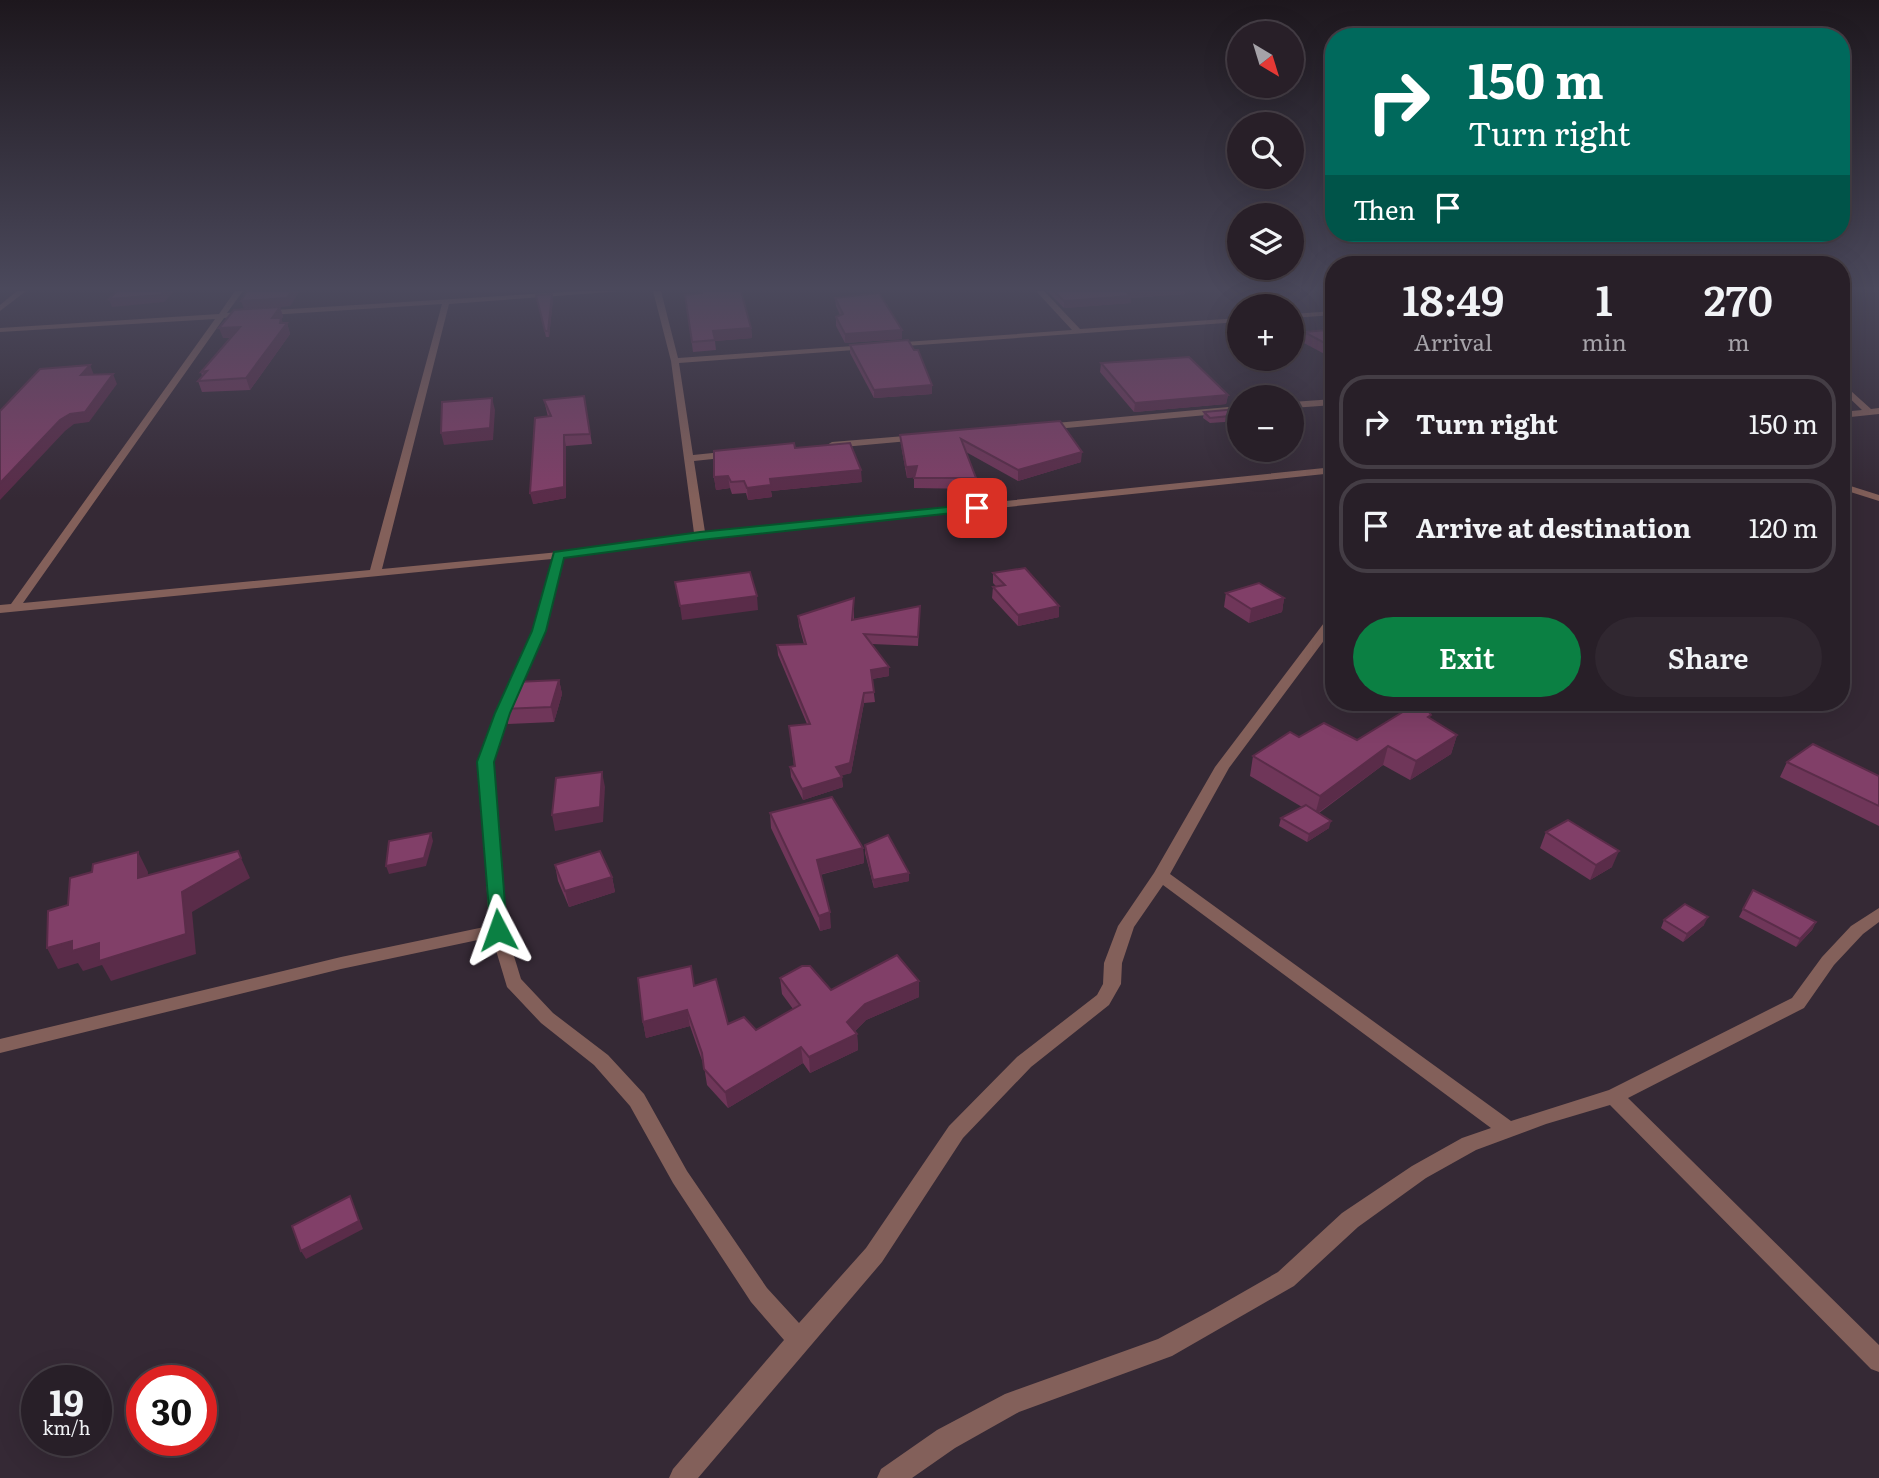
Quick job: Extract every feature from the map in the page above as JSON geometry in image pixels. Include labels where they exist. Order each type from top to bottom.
[{"type":"street","points":[[15,608],[190,360]]},
{"type":"street","points":[[376,572],[431,360]]},
{"type":"street","points":[[675,360],[700,536]]},
{"type":"street","points":[[1850,394],[1868,411]]},
{"type":"street","points":[[1304,404],[1325,403]]},
{"type":"street","points":[[1032,428],[1227,410]]},
{"type":"street","points":[[1850,414],[1879,411]]},
{"type":"street","points":[[818,446],[925,437]]},
{"type":"street","points":[[691,458],[741,453]]},
{"type":"street","points":[[0,609],[559,555],[700,536],[1325,471]]},
{"type":"street","points":[[1850,489],[1879,498]]},
{"type":"street","points":[[559,555],[539,631],[502,713],[486,762],[498,930],[513,982],[547,1017],[601,1060],[637,1100],[680,1177],[745,1274],[799,1340]]},
{"type":"street","points":[[682,1478],[874,1255],[956,1132],[1024,1062],[1102,1000],[1112,984],[1113,963],[1126,926],[1161,876],[1222,767],[1325,630]]},
{"type":"street","points":[[1161,876],[1509,1130]]},
{"type":"street","points":[[890,1478],[946,1439],[1013,1402],[1164,1348],[1218,1319],[1286,1279],[1350,1220],[1419,1172],[1469,1144],[1614,1096],[1798,1003],[1828,961],[1857,930],[1879,914]]},
{"type":"street","points":[[0,1046],[341,963],[498,930]]},
{"type":"street","points":[[1614,1096],[1879,1361]]},
{"type":"building","points":[[211,360],[259,360],[246,378],[198,381],[207,371],[201,372]]},
{"type":"building","points":[[858,360],[922,360],[932,385],[874,390]]},
{"type":"building","points":[[1192,360],[1227,394],[1227,395],[1135,403],[1101,363]]},
{"type":"building","points":[[90,365],[81,375],[113,374],[85,412],[70,414],[60,420],[0,483],[0,411],[40,369]]},
{"type":"building","points":[[584,396],[590,434],[564,435],[564,487],[530,493],[535,418],[551,416],[544,400]]},
{"type":"building","points":[[492,398],[490,428],[441,433],[442,402]]},
{"type":"building","points":[[1227,410],[1227,416],[1210,418],[1204,412]]},
{"type":"building","points":[[1060,421],[1082,452],[1018,470],[961,439],[976,478],[914,478],[917,466],[906,467],[900,435]]},
{"type":"building","points":[[794,443],[795,448],[850,443],[861,470],[770,479],[771,485],[747,488],[744,481],[731,482],[728,476],[714,477],[714,451]]},
{"type":"building","points":[[1025,568],[1059,606],[1018,615],[993,587],[1005,585],[993,573]]},
{"type":"building","points":[[750,572],[757,596],[680,606],[675,582]]},
{"type":"building","points":[[1259,583],[1284,598],[1251,609],[1226,593]]},
{"type":"building","points":[[854,598],[852,620],[920,606],[918,637],[864,634],[889,667],[871,670],[874,692],[864,693],[850,763],[836,767],[842,777],[802,789],[790,767],[795,766],[789,726],[810,724],[777,645],[806,644],[798,616]]},
{"type":"building","points":[[559,680],[551,707],[505,709],[516,682]]},
{"type":"building","points":[[1404,711],[1428,711],[1431,715],[1428,717],[1457,735],[1416,761],[1388,746],[1320,796],[1253,756],[1290,732],[1299,737],[1324,723],[1357,740]]},
{"type":"building","points":[[1813,744],[1879,776],[1879,806],[1787,762]]},
{"type":"building","points":[[602,772],[600,807],[552,815],[556,778]]},
{"type":"building","points":[[832,797],[863,848],[817,860],[830,912],[819,916],[770,813]]},
{"type":"building","points":[[1306,805],[1331,821],[1309,834],[1281,818]]},
{"type":"building","points":[[1568,820],[1619,851],[1596,865],[1546,832]]},
{"type":"building","points":[[431,833],[424,858],[386,866],[389,841]]},
{"type":"building","points":[[888,835],[909,873],[873,880],[865,845]]},
{"type":"building","points":[[238,851],[241,858],[182,892],[186,934],[99,961],[99,943],[72,951],[72,941],[47,948],[48,911],[68,905],[70,878],[92,872],[93,864],[138,852],[138,878]]},
{"type":"building","points":[[600,851],[612,877],[565,891],[555,865]]},
{"type":"building","points":[[1753,890],[1816,922],[1800,939],[1743,909]]},
{"type":"building","points":[[1685,904],[1708,917],[1687,934],[1664,920]]},
{"type":"building","points":[[897,955],[919,981],[865,1004],[847,1022],[857,1034],[809,1057],[801,1047],[725,1092],[704,1069],[702,1053],[687,1010],[643,1022],[638,978],[691,966],[694,986],[716,979],[728,1024],[744,1017],[756,1030],[800,1005],[780,978],[802,966],[810,966],[831,990]]},
{"type":"building","points":[[350,1196],[359,1221],[301,1251],[292,1226]]},
{"type":"route","points":[[498,930],[486,762],[502,713],[539,631],[559,555],[700,536],[977,508]]}]
